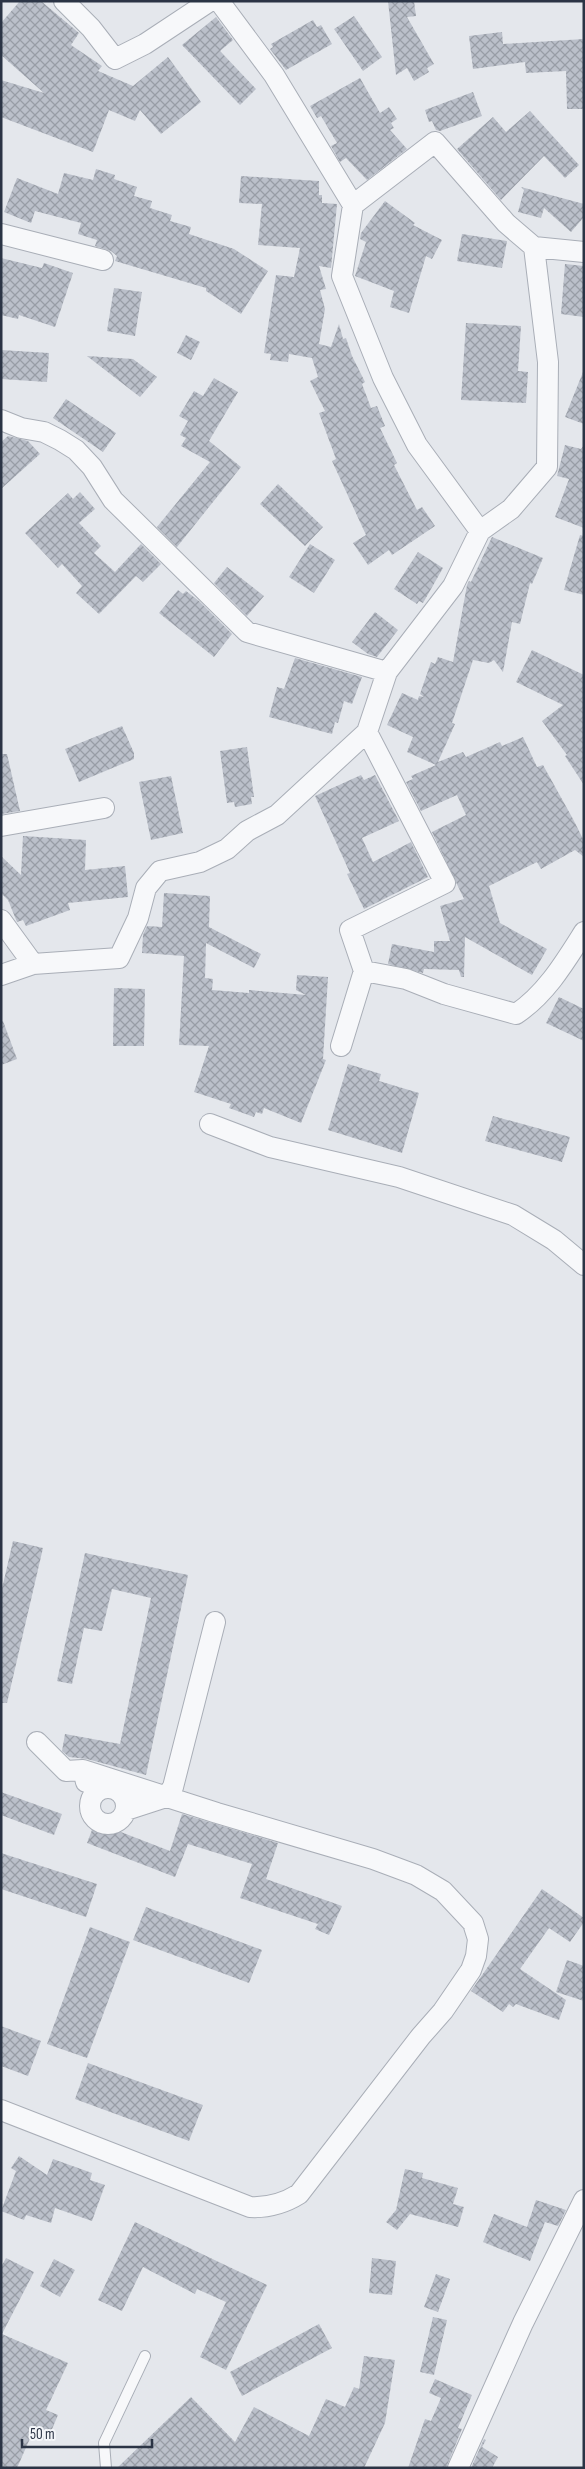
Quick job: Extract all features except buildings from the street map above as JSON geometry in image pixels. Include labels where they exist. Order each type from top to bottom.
[{"type":"street","points":[[64,1],[91,28],[115,59],[145,44],[210,1]]},
{"type":"street","points":[[219,1],[274,75],[353,204],[342,276],[382,378],[417,445],[480,531]]},
{"type":"street","points":[[353,204],[435,142],[506,223],[534,247],[584,252]]},
{"type":"street","points":[[1,234],[102,260]]},
{"type":"street","points":[[1,975],[33,964],[119,958],[138,918],[146,888],[160,871],[200,862],[227,849],[247,831],[277,815],[367,732],[387,672],[453,586],[480,531],[511,509],[547,467],[548,362],[534,247]]},
{"type":"street","points":[[1,420],[21,428],[44,432],[76,450],[92,467],[113,500],[248,632],[387,672]]},
{"type":"street","points":[[341,1046],[364,971],[350,930],[445,883],[367,732]]},
{"type":"street","points":[[1,826],[104,808]]},
{"type":"street","points":[[1,920],[33,964]]},
{"type":"street","points":[[364,971],[406,979],[444,994],[516,1014],[535,1001],[560,970],[584,932]]},
{"type":"street","points":[[210,1124],[270,1147],[399,1177],[513,1215],[554,1240],[584,1265]]},
{"type":"street","points":[[126,1810],[166,1797],[173,1787],[215,1622]]},
{"type":"street","points":[[1,2110],[250,2207],[263,2208],[286,2202],[299,2194],[443,2011],[471,1970],[476,1956],[478,1939],[473,1923],[455,1902],[432,1882],[374,1859],[166,1797],[83,1770],[66,1770],[37,1742]]},
{"type":"street","points":[[83,1770],[92,1798],[91,1811],[95,1818],[102,1823],[115,1823],[122,1818],[126,1810],[124,1798],[114,1790],[102,1790],[92,1798]]},
{"type":"street","points":[[458,2468],[523,2323],[584,2200]]},
{"type":"lane","points":[[106,2468],[104,2443],[145,2356]]}]
